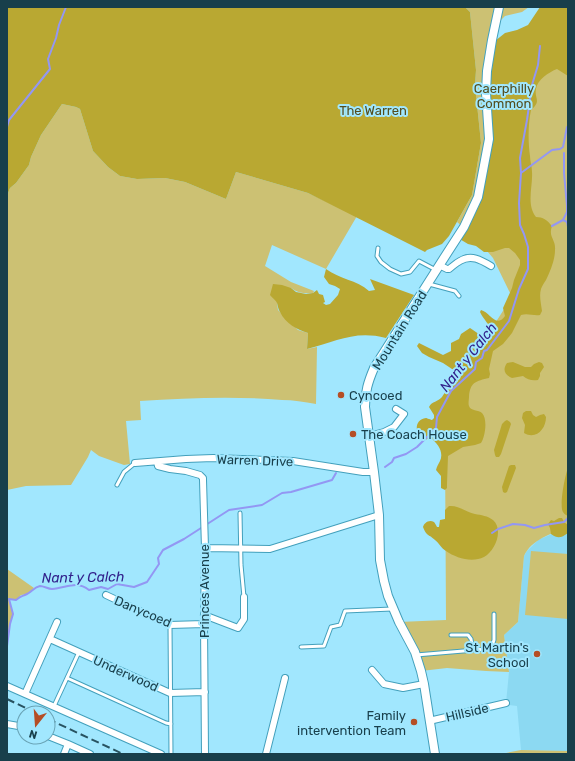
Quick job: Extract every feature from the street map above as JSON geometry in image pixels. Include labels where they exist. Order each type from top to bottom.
[{"type":"main road","name":"Mountain Road","points":[[434,754],[424,684],[416,655],[388,596],[380,560],[378,515],[365,407],[365,395],[374,368],[464,227],[478,197],[489,139],[486,94],[487,71],[498,7]]},
{"type":"street","points":[[438,268],[449,269],[467,258],[480,260],[491,266]]},
{"type":"street","points":[[369,436],[384,432],[394,427],[404,414],[396,409]]},
{"type":"street","name":"Warren Drive","points":[[135,463],[213,458],[293,461],[363,472],[374,472]]},
{"type":"street","name":"Princes Avenue","points":[[157,462],[158,466],[196,473],[203,478],[205,548],[205,754]]},
{"type":"street","points":[[205,548],[270,549],[378,515]]},
{"type":"street","name":"Danycoed","points":[[106,595],[170,625],[204,624]]},
{"type":"street","points":[[204,615],[238,628],[244,619],[244,597]]},
{"type":"street","points":[[25,694],[57,622]]},
{"type":"street","name":"Underwood","points":[[50,639],[170,693],[205,692]]},
{"type":"street","points":[[372,670],[384,684],[403,688],[424,684]]},
{"type":"street","points":[[266,754],[285,678]]},
{"type":"street","points":[[7,686],[52,705]]},
{"type":"street","name":"Hillside","points":[[429,721],[506,703]]},
{"type":"street","points":[[56,707],[161,754]]},
{"type":"street","points":[[56,739],[90,754]]},
{"type":"street","points":[[64,754],[68,744]]},
{"type":"lane","points":[[378,248],[377,256],[380,262],[401,274],[410,272],[419,260],[438,268]]},
{"type":"lane","points":[[427,284],[455,291],[459,296]]},
{"type":"lane","points":[[117,485],[124,472],[135,463]]},
{"type":"lane","points":[[240,513],[240,549],[244,597]]},
{"type":"lane","points":[[301,646],[324,646],[331,627],[340,625],[345,611],[393,608]]},
{"type":"lane","points":[[416,655],[487,649],[494,640],[494,614]]},
{"type":"lane","points":[[170,625],[171,754]]},
{"type":"lane","points":[[451,635],[465,635],[470,637],[473,650]]},
{"type":"lane","points":[[54,705],[79,652]]},
{"type":"lane","points":[[67,678],[171,724]]},
{"type":"shaded area","name":"St Martin's School","points":[[568,527],[568,751],[521,750],[517,706],[506,703],[509,672],[504,635],[518,622],[524,556],[538,540]]},
{"type":"green space","name":"The Warren","points":[[7,7],[465,7],[470,12],[481,143],[472,195],[449,236],[442,244],[425,252],[308,193],[236,172],[226,199],[185,182],[165,178],[137,179],[120,176],[108,167],[93,151],[80,109],[62,104],[41,135],[29,165],[16,183],[10,188],[7,196]]},
{"type":"green space","name":"Caerphilly Common","points":[[465,7],[529,7],[522,12],[505,16],[501,20],[495,41],[568,51],[568,527],[537,541],[527,550],[524,556],[518,622],[504,635],[509,672],[447,668],[421,671],[399,622],[446,620],[445,445],[454,387],[512,297],[493,258],[475,237],[457,222],[472,195],[481,143],[470,12]]},
{"type":"green space","name":"Caerphilly Common","points":[[540,7],[568,7],[568,76],[557,69],[547,74],[539,82],[536,92],[537,102],[531,110],[529,127],[532,172],[531,207],[536,217],[545,219],[552,226],[551,236],[555,246],[555,254],[552,266],[541,289],[540,297],[542,311],[540,315],[521,315],[512,333],[503,344],[493,351],[489,369],[489,378],[477,381],[472,385],[469,405],[471,409],[481,412],[484,416],[484,437],[481,443],[463,447],[448,456],[447,488],[445,490],[441,488],[441,476],[436,470],[441,458],[440,448],[431,438],[424,440],[421,438],[417,431],[417,425],[422,419],[426,418],[432,420],[434,418],[434,415],[429,407],[442,397],[453,382],[460,379],[461,374],[458,371],[422,353],[417,346],[419,343],[443,355],[451,351],[451,343],[459,339],[461,334],[470,328],[483,337],[489,335],[491,332],[488,324],[480,312],[481,310],[493,319],[499,321],[505,316],[503,308],[512,288],[520,265],[520,260],[509,248],[493,252],[484,252],[476,246],[468,244],[458,238],[468,221],[489,139],[486,93],[492,70],[495,41],[505,33],[528,25]]},
{"type":"green space","points":[[62,104],[80,109],[93,151],[108,167],[120,176],[137,179],[165,178],[185,182],[226,199],[236,172],[308,193],[357,216],[326,269],[272,245],[265,266],[291,282],[314,291],[313,293],[304,293],[291,288],[277,303],[278,310],[298,330],[308,333],[307,349],[317,347],[316,404],[290,400],[247,398],[193,398],[140,401],[141,420],[126,421],[130,464],[124,465],[99,456],[91,450],[71,485],[26,486],[7,490],[7,196],[10,188],[16,183],[29,165],[41,135]]},
{"type":"green space","points":[[326,269],[359,284],[369,291],[375,290],[370,279],[414,295],[386,338],[364,335],[355,336],[307,349],[308,333],[295,328],[285,320],[279,311],[276,302],[270,295],[273,284],[282,285],[291,288],[296,292],[306,294],[313,293],[317,290],[319,294],[323,295],[325,302],[323,303],[326,305],[330,304],[338,295],[340,289],[329,284],[324,277]]},
{"type":"green space","points":[[513,362],[525,367],[531,367],[539,362],[542,363],[544,367],[538,380],[530,380],[523,376],[512,378],[506,374],[505,366],[507,363]]},
{"type":"green space","points":[[526,411],[531,411],[536,417],[544,414],[546,417],[544,426],[540,432],[532,435],[524,433],[525,425],[522,418],[523,413]]},
{"type":"green space","points":[[507,420],[511,424],[501,454],[499,457],[496,457],[494,450],[502,424]]},
{"type":"green space","points":[[515,465],[516,468],[507,492],[505,493],[503,492],[502,487],[509,466]]},
{"type":"green space","points":[[568,468],[568,516],[564,514],[562,509],[562,497]]},
{"type":"green space","points":[[449,506],[487,517],[493,520],[496,524],[498,529],[497,540],[492,550],[484,557],[474,560],[459,558],[444,550],[433,538],[428,535],[423,527],[424,524],[432,521],[437,527],[439,527],[440,520],[445,519],[445,510]]},
{"type":"green space","points":[[562,518],[568,525],[568,533],[560,537],[556,537],[551,534],[548,524],[551,520],[554,521]]},
{"type":"green space","points":[[531,551],[568,554],[568,619],[525,615]]},
{"type":"green space","points":[[7,569],[34,588],[27,594],[21,595],[16,600],[9,599],[13,614],[7,646]]},
{"type":"green space","points":[[521,750],[568,751],[568,754],[501,754]]},
{"type":"waterway","points":[[7,127],[9,120],[50,69],[48,59],[66,7]]},
{"type":"waterway","name":"Nant y Calch","points":[[385,467],[392,462],[394,458],[406,454],[417,447],[436,428],[437,417],[451,391],[475,369],[476,362],[482,358],[484,351],[487,350],[509,321],[519,289],[528,269],[528,247],[520,225],[520,158],[532,85],[538,65],[540,46]]},
{"type":"waterway","points":[[521,173],[552,150],[563,147],[567,127]]},
{"type":"waterway","points":[[563,220],[567,212],[564,153]]},
{"type":"waterway","points":[[552,226],[563,220],[567,222],[568,227]]},
{"type":"waterway","name":"Nant y Calch","points":[[7,646],[13,614],[9,599],[16,600],[40,586],[52,589],[71,585],[80,585],[89,590],[101,587],[108,589],[117,584],[134,587],[147,582],[159,564],[158,558],[163,550],[184,539],[229,510],[262,505],[282,493],[291,492],[332,480],[336,473]]},
{"type":"waterway","points":[[492,533],[498,529],[513,524],[525,525],[534,528],[564,522],[568,518]]},
{"type":"railway","points":[[7,699],[19,705]]},
{"type":"railway","points":[[56,723],[123,754]]},
{"type":"place","name":"Cyncoed","points":[[341,395]]},
{"type":"place","name":"The Coach House","points":[[353,434]]},
{"type":"place","name":"St Martin's School","points":[[537,654]]},
{"type":"place","name":"Family intervention Team","points":[[414,722]]}]
